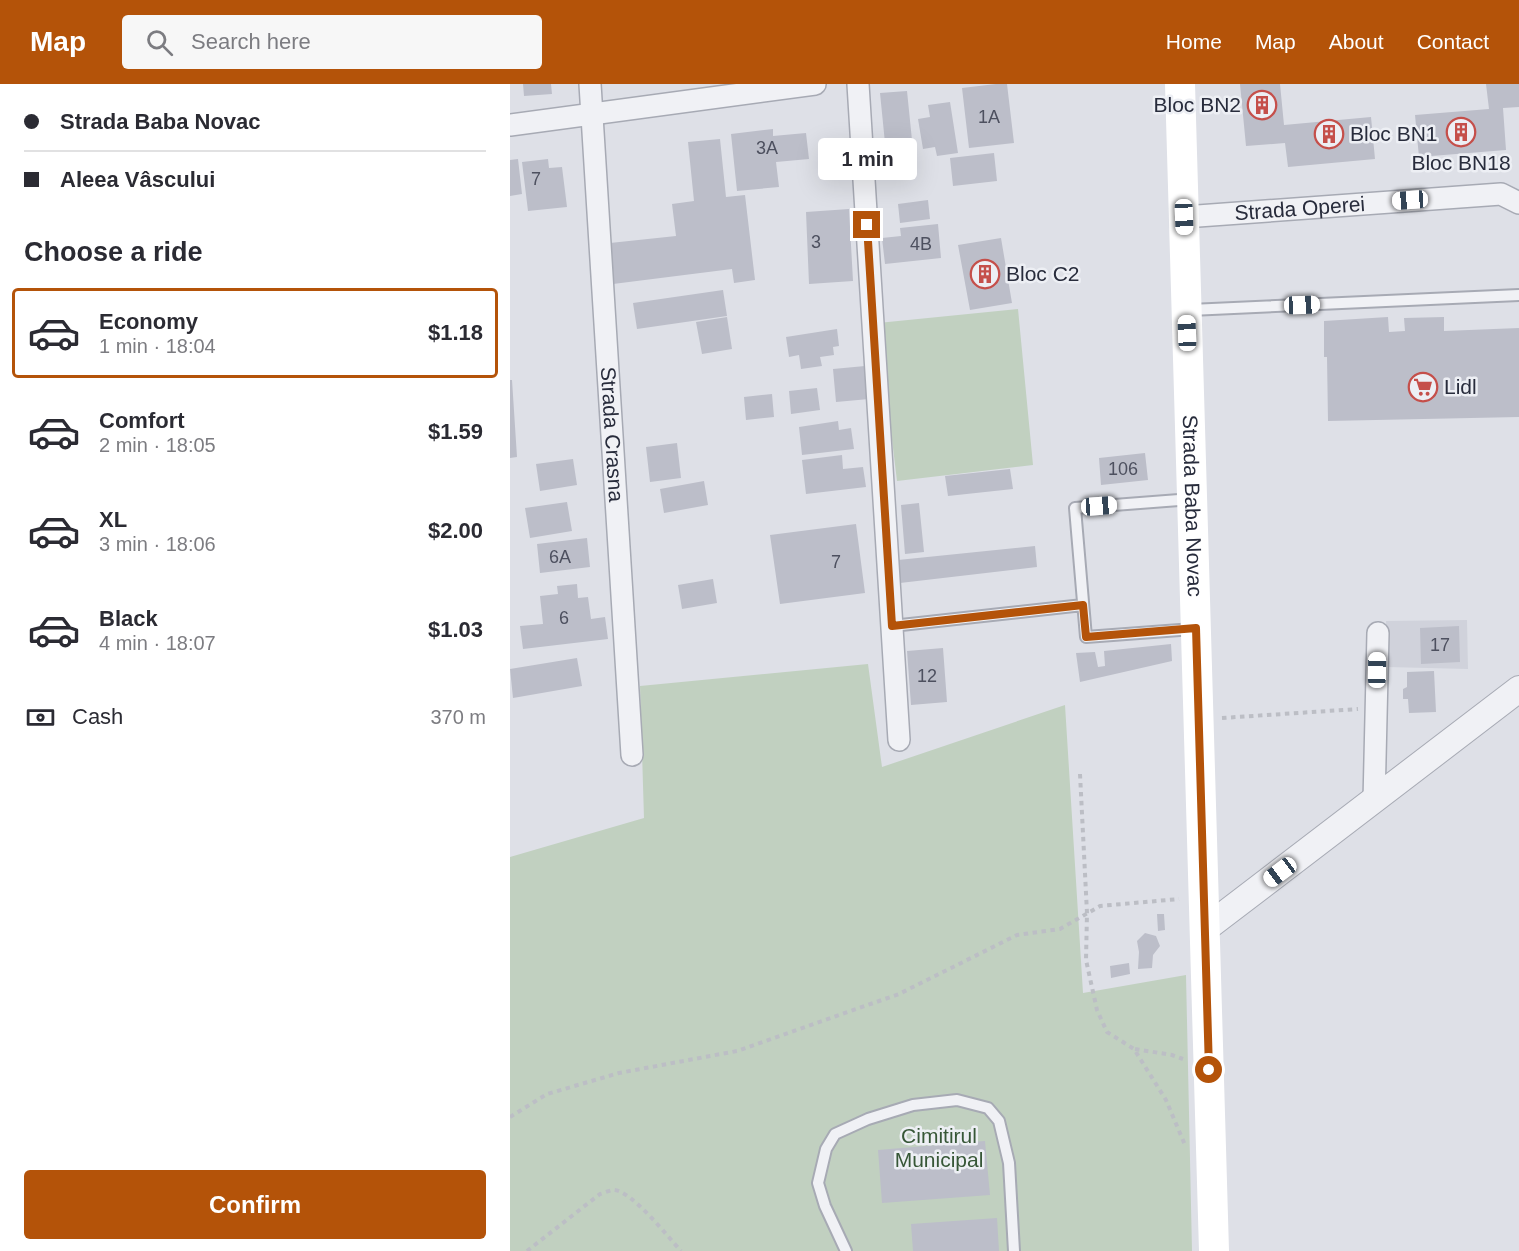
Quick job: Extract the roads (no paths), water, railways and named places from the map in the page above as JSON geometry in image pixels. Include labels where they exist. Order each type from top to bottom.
[{"type":"main road","name":"Strada Baba Novac","points":[[1180,84],[1214,1251]]},
{"type":"street","name":"Strada Crasna","points":[[590,84],[632,755]]},
{"type":"street","points":[[510,125],[815,84]]},
{"type":"street","points":[[858,84],[900,740]]},
{"type":"street","name":"Strada Operei","points":[[1184,217],[1501,194],[1519,203]]},
{"type":"street","points":[[1374,801],[1378,633]]},
{"type":"street","points":[[1205,929],[1519,689]]},
{"type":"lane","points":[[1186,310],[1519,295]]},
{"type":"lane","points":[[1192,499],[1075,508],[1086,637],[1196,628]]},
{"type":"lane","points":[[892,626],[1083,605]]},
{"type":"lane","points":[[846,1251],[825,1206],[818,1183],[826,1149],[835,1134],[868,1119],[913,1105],[957,1100],[988,1108],[999,1120],[1009,1163],[1014,1251]]},
{"type":"place","name":"Bloc BN2","points":[[1262,105]]},
{"type":"place","name":"Bloc BN18","points":[[1461,132]]},
{"type":"place","name":"Bloc BN1","points":[[1329,134]]},
{"type":"place","name":"Bloc C2","points":[[985,274]]},
{"type":"place","name":"Lidl","points":[[1423,387]]},
{"type":"park label","name":"Cimitirul Municipal","points":[[939,1148]]}]
